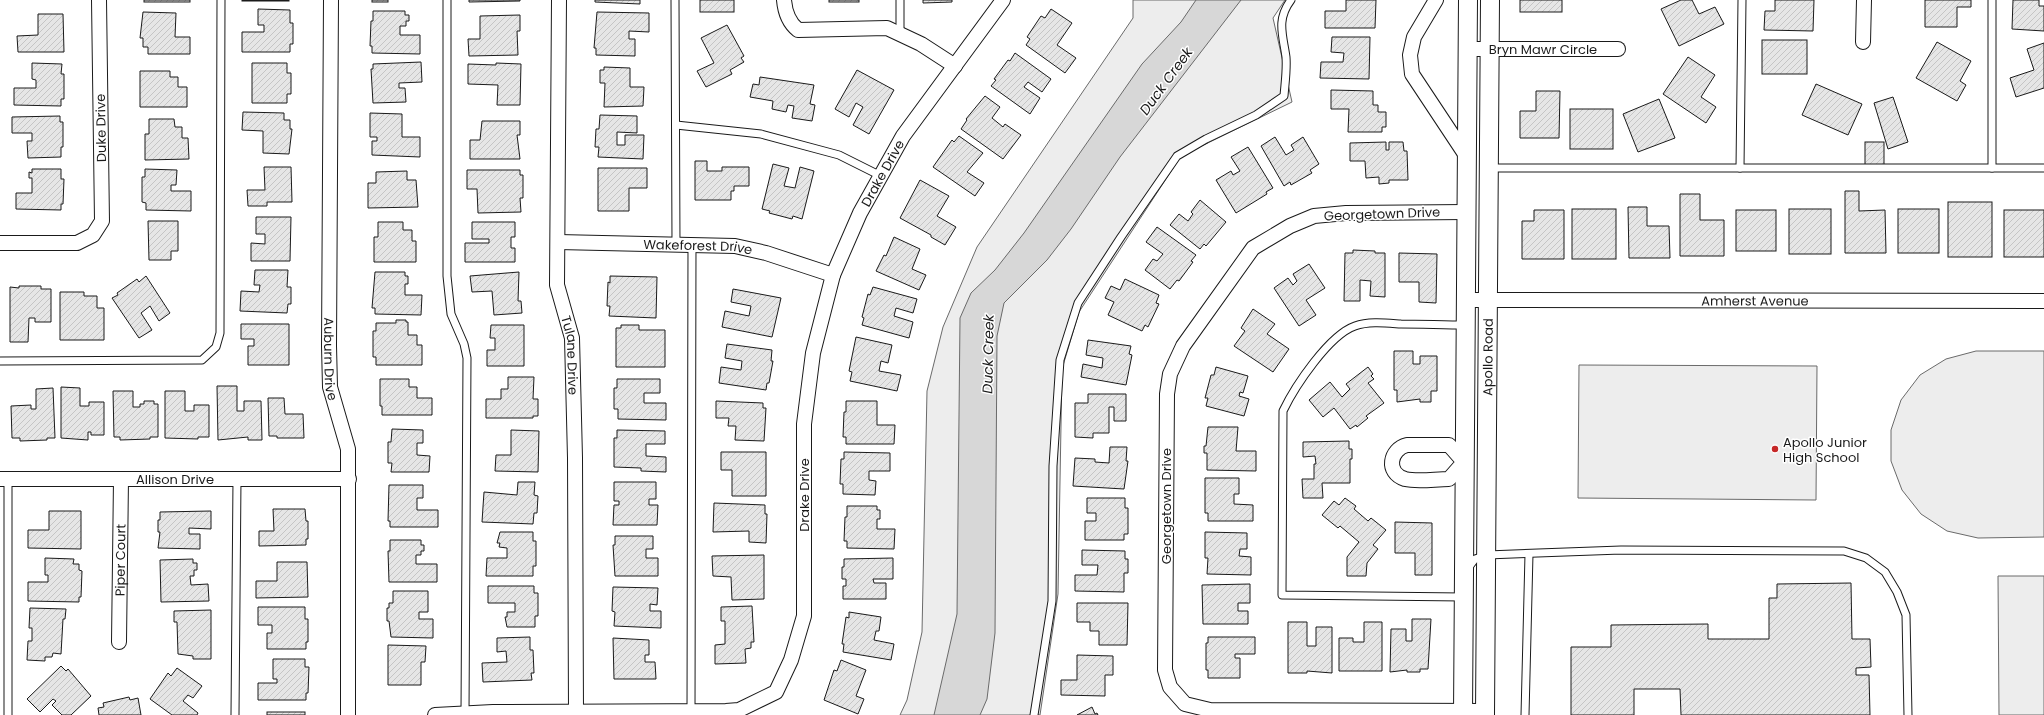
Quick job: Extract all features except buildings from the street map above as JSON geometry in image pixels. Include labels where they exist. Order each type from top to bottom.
[{"type":"street","name":"Duke Drive","points":[[0,243],[77,243],[93,235],[102,221],[99,0]]},
{"type":"street","name":"Auburn Drive","points":[[331,0],[330,387],[348,449],[348,715]]},
{"type":"street","name":"Tulane Drive","points":[[559,0],[557,285],[572,338],[575,458],[576,712]]},
{"type":"street","points":[[784,0],[784,9],[790,24],[798,30],[887,28],[921,44],[955,66]]},
{"type":"street","name":"Drake Drive","points":[[435,715],[465,713],[691,712],[739,710],[776,692],[790,660],[804,616],[804,424],[813,353],[833,275],[860,213],[903,136],[1003,0]]},
{"type":"street","points":[[1436,0],[1414,37],[1410,55],[1412,74],[1467,157]]},
{"type":"street","name":"Apollo Road","points":[[1463,713],[1468,0]]},
{"type":"street","name":"Apollo Road","points":[[1486,713],[1490,0]]},
{"type":"street","points":[[1863,42],[1864,0]]},
{"type":"street","name":"Bryn Mawr Circle","points":[[1467,48],[1618,49]]},
{"type":"street","name":"Georgetown Drive","points":[[1467,212],[1346,213],[1314,216],[1290,226],[1253,248],[1183,346],[1170,374],[1167,401],[1165,670],[1170,687],[1185,704],[1210,710],[1486,713]]},
{"type":"street","name":"Wakeforest Drive","points":[[558,242],[735,246],[766,253],[833,275]]},
{"type":"street","name":"Amherst Avenue","points":[[1466,300],[2044,301]]},
{"type":"street","points":[[1464,462],[1449,445],[1407,445],[1398,449],[1392,457],[1395,472],[1402,478],[1449,479],[1464,462],[1488,461]]},
{"type":"street","name":"Allison Drive","points":[[4,479],[349,479]]},
{"type":"street","name":"Piper Court","points":[[119,642],[121,479]]},
{"type":"lane","points":[[0,362],[202,360],[216,347],[220,333],[221,0]]},
{"type":"lane","points":[[447,0],[447,276],[451,314],[464,344],[467,358],[465,713]]},
{"type":"lane","points":[[675,0],[676,244]]},
{"type":"lane","points":[[900,0],[900,34]]},
{"type":"lane","points":[[1034,715],[1052,601],[1053,466],[1060,360],[1078,303],[1121,237],[1177,156],[1206,139],[1256,115],[1284,96],[1286,59],[1280,28],[1287,6],[1292,0]]},
{"type":"lane","points":[[1740,168],[1742,0]]},
{"type":"lane","points":[[1992,0],[1992,168]]},
{"type":"lane","points":[[676,125],[761,134],[774,137],[839,155],[881,176]]},
{"type":"lane","points":[[1490,168],[2044,168]]},
{"type":"lane","points":[[691,712],[692,244]]},
{"type":"lane","points":[[1463,598],[1282,595],[1283,411],[1293,392],[1314,363],[1339,334],[1355,326],[1375,323],[1466,325]]},
{"type":"lane","points":[[4,479],[8,715]]},
{"type":"lane","points":[[236,715],[237,479]]},
{"type":"lane","points":[[1463,575],[1475,559],[1487,555],[1621,550],[1844,551],[1866,558],[1885,572],[1897,592],[1906,615],[1908,715]]},
{"type":"lane","points":[[1525,715],[1529,554]]},
{"type":"shaded area","points":[[1133,0],[1285,0],[1273,18],[1292,102],[1181,156],[1079,312],[1062,369],[1058,594],[1040,715],[900,715],[907,700],[922,632],[927,391],[943,327],[977,247],[1133,18]]},
{"type":"shaded area","points":[[1976,351],[2044,351],[2044,537],[1978,538],[1947,531],[1921,514],[1902,490],[1891,461],[1891,430],[1901,400],[1920,375],[1946,359]]},
{"type":"shaded area","points":[[1579,365],[1817,366],[1816,500],[1578,498]]},
{"type":"shaded area","points":[[1998,576],[2044,576],[2044,715],[1999,715]]},
{"type":"water","name":"Duck Creek","points":[[1196,0],[1241,0],[1120,157],[1071,229],[1047,260],[1004,303],[997,336],[995,633],[987,699],[980,715],[934,715],[957,614],[960,318],[971,293],[995,270],[1024,233],[1142,64],[1181,22]]},
{"type":"place","name":"Apollo Junior High School","points":[[1775,449]]}]
